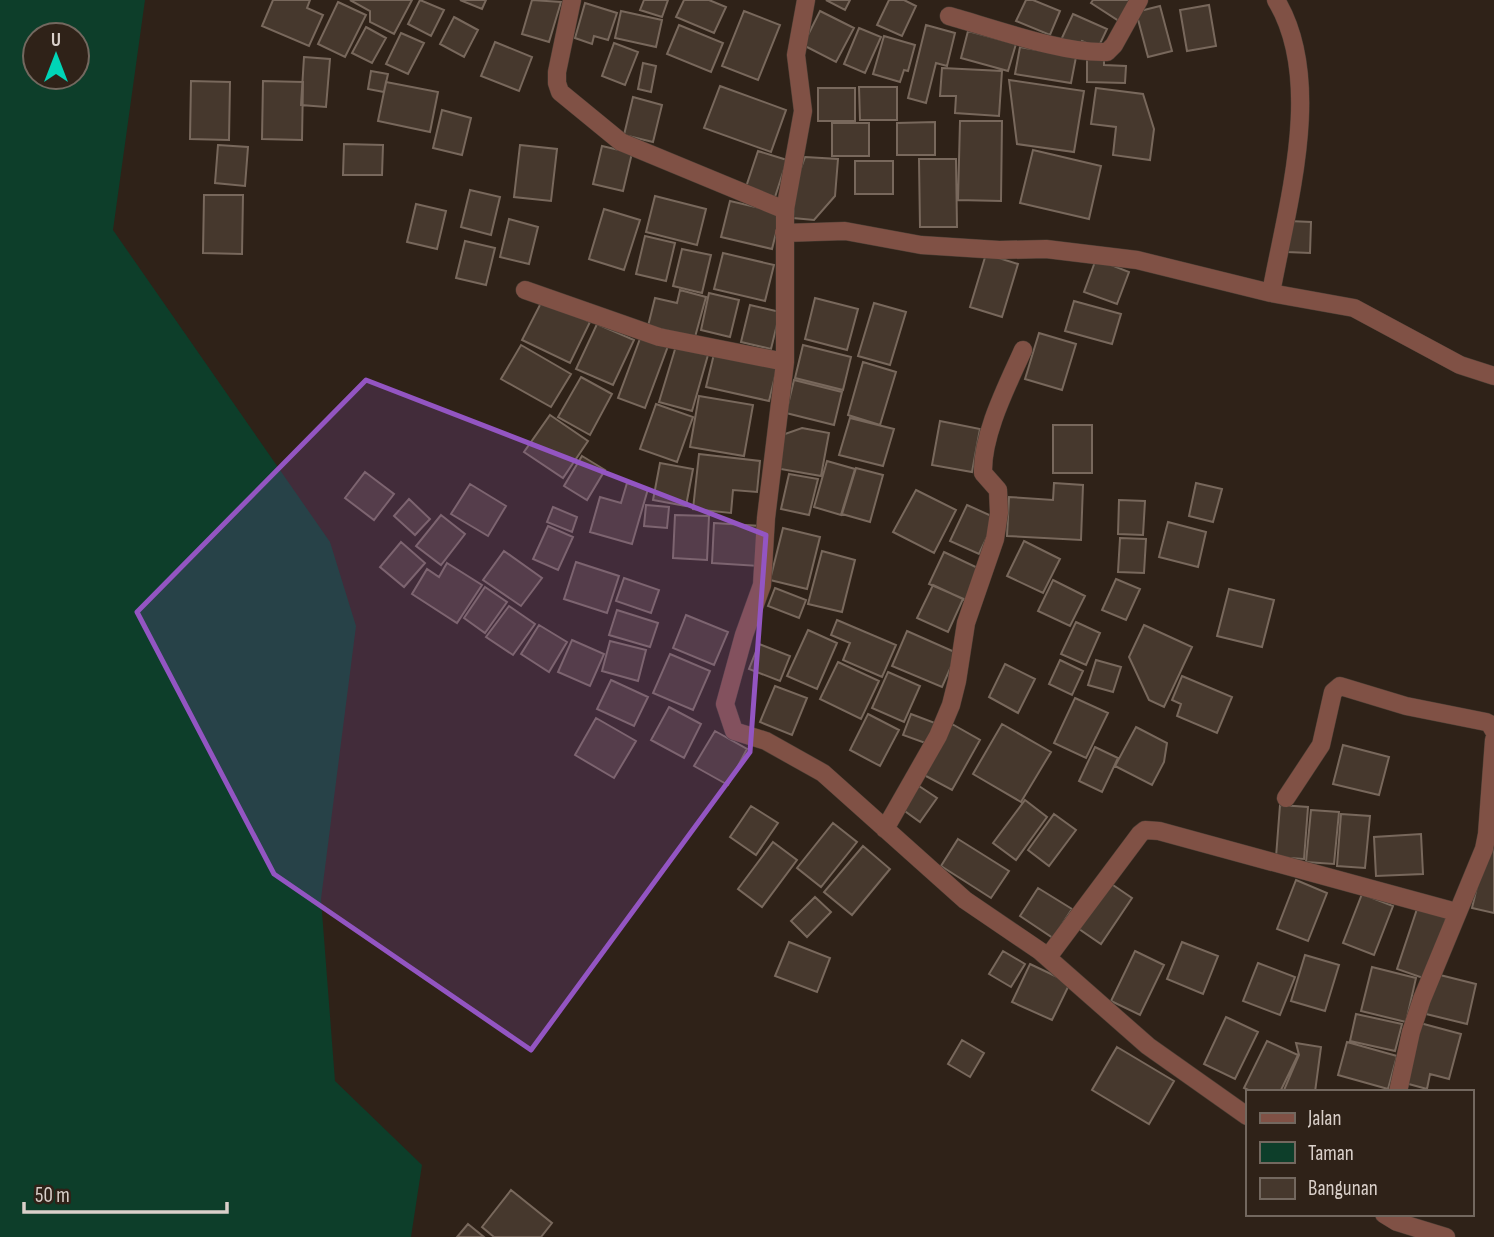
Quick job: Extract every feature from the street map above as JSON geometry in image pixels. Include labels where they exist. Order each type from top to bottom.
[{"type":"street","points":[[572,0],[557,72],[560,92],[621,142],[785,210]]},
{"type":"street","points":[[806,0],[796,55],[803,111],[785,210],[785,362],[766,518],[762,585],[744,635],[725,704],[734,732],[766,741],[823,773],[965,900],[1048,957],[1148,1045],[1246,1115]]},
{"type":"street","points":[[949,16],[1052,44],[1094,53],[1107,52],[1111,51],[1139,0]]},
{"type":"street","points":[[1272,293],[1300,128],[1302,88],[1298,52],[1285,15],[1276,0]]},
{"type":"street","points":[[784,233],[845,232],[945,247],[1046,249],[1136,260],[1272,293],[1354,308],[1460,365],[1494,376]]},
{"type":"street","points":[[525,289],[659,337],[785,362]]},
{"type":"street","points":[[885,829],[938,736],[951,705],[967,622],[995,539],[999,513],[998,490],[983,473],[982,456],[1004,393],[1023,350]]},
{"type":"street","points":[[1286,798],[1321,745],[1333,692],[1340,685],[1406,706],[1486,722],[1494,731]]},
{"type":"street","points":[[1398,1090],[1416,1014],[1484,849],[1494,740]]},
{"type":"street","points":[[1048,957],[1145,830],[1171,834],[1456,912]]},
{"type":"street","points":[[1387,1216],[1397,1222],[1446,1237]]},
{"type":"highlighted area","points":[[366,380],[766,535],[750,752],[531,1050],[274,874],[137,612]]},
{"type":"green space","points":[[0,0],[145,0],[113,230],[330,542],[356,626],[321,899],[335,1081],[422,1165],[411,1237],[0,1237]]},
{"type":"building","points":[[273,0],[310,0],[307,8],[323,15],[309,46],[262,26]]},
{"type":"building","points":[[350,0],[412,0],[394,34],[370,22],[370,11]]},
{"type":"building","points":[[420,0],[444,10],[431,36],[408,24]]},
{"type":"building","points":[[460,0],[486,0],[482,9]]},
{"type":"building","points":[[532,0],[561,2],[549,42],[522,34]]},
{"type":"building","points":[[644,0],[668,0],[662,17],[640,10]]},
{"type":"building","points":[[684,0],[709,0],[726,7],[714,33],[676,17]]},
{"type":"building","points":[[826,0],[850,0],[845,10]]},
{"type":"building","points":[[889,0],[904,0],[916,6],[902,36],[877,25]]},
{"type":"building","points":[[1026,0],[1033,0],[1060,11],[1050,35],[1016,21]]},
{"type":"building","points":[[1093,0],[1132,0],[1119,21],[1091,3]]},
{"type":"building","points":[[338,2],[366,15],[345,57],[318,44]]},
{"type":"building","points":[[585,3],[617,13],[608,40],[594,36],[592,44],[575,38]]},
{"type":"building","points":[[1209,5],[1216,46],[1187,51],[1180,10]]},
{"type":"building","points":[[1160,6],[1172,51],[1148,57],[1136,12]]},
{"type":"building","points":[[621,11],[662,20],[656,47],[615,38]]},
{"type":"building","points":[[744,11],[780,25],[758,80],[722,66]]},
{"type":"building","points":[[820,11],[854,28],[836,62],[803,45]]},
{"type":"building","points":[[1073,14],[1107,29],[1098,48],[1082,41],[1079,47],[1061,40]]},
{"type":"building","points":[[454,17],[478,30],[464,57],[440,44]]},
{"type":"building","points":[[679,25],[723,43],[711,72],[667,54]]},
{"type":"building","points":[[926,25],[955,33],[947,66],[936,63],[926,103],[908,98]]},
{"type":"building","points":[[366,27],[386,38],[372,63],[352,53]]},
{"type":"building","points":[[859,28],[881,37],[865,73],[844,64]]},
{"type":"building","points":[[968,31],[1016,44],[1008,71],[961,58]]},
{"type":"building","points":[[401,33],[424,43],[408,74],[386,64]]},
{"type":"building","points":[[884,36],[915,45],[908,71],[904,70],[900,82],[873,74]]},
{"type":"building","points":[[495,42],[532,57],[519,91],[481,76]]},
{"type":"building","points":[[614,43],[638,52],[625,85],[602,76]]},
{"type":"building","points":[[1020,47],[1076,57],[1071,83],[1015,74]]},
{"type":"building","points":[[1087,56],[1104,57],[1104,65],[1126,66],[1125,83],[1087,82]]},
{"type":"building","points":[[304,57],[330,59],[326,107],[301,105]]},
{"type":"building","points":[[643,63],[656,66],[651,92],[638,89]]},
{"type":"building","points":[[942,68],[1002,71],[999,116],[955,113],[956,96],[940,96]]},
{"type":"building","points":[[371,71],[388,74],[384,92],[368,89]]},
{"type":"building","points":[[1009,80],[1084,91],[1074,152],[1017,144]]},
{"type":"building","points":[[191,81],[230,82],[229,140],[190,139]]},
{"type":"building","points":[[263,81],[303,82],[302,140],[262,139]]},
{"type":"building","points":[[386,82],[438,92],[430,132],[378,121]]},
{"type":"building","points":[[720,86],[786,110],[771,152],[704,128]]},
{"type":"building","points":[[859,87],[897,87],[897,120],[860,120]]},
{"type":"building","points":[[818,88],[855,88],[855,121],[818,121]]},
{"type":"building","points":[[1096,88],[1143,94],[1154,129],[1150,160],[1113,155],[1116,127],[1091,124]]},
{"type":"building","points":[[633,97],[662,105],[653,142],[624,135]]},
{"type":"building","points":[[442,110],[471,118],[462,155],[433,148]]},
{"type":"building","points":[[960,121],[1002,121],[1001,201],[958,200]]},
{"type":"building","points":[[935,122],[935,155],[897,155],[897,123]]},
{"type":"building","points":[[832,123],[869,123],[869,156],[832,156]]},
{"type":"building","points":[[344,144],[383,145],[382,175],[343,175]]},
{"type":"building","points":[[218,145],[248,147],[245,186],[215,183]]},
{"type":"building","points":[[520,145],[557,149],[551,201],[514,197]]},
{"type":"building","points":[[602,146],[632,153],[623,191],[593,184]]},
{"type":"building","points":[[1033,150],[1101,166],[1089,219],[1020,203]]},
{"type":"building","points":[[758,151],[787,160],[775,197],[746,187]]},
{"type":"building","points":[[805,157],[838,159],[835,196],[814,220],[793,218],[796,182]]},
{"type":"building","points":[[919,159],[956,159],[957,227],[920,227]]},
{"type":"building","points":[[855,161],[893,161],[893,194],[855,194]]},
{"type":"building","points":[[470,190],[500,197],[491,235],[461,227]]},
{"type":"building","points":[[204,195],[243,195],[242,254],[203,253]]},
{"type":"building","points":[[655,196],[706,209],[697,245],[646,232]]},
{"type":"building","points":[[730,201],[781,213],[772,249],[721,237]]},
{"type":"building","points":[[416,204],[446,211],[437,249],[407,242]]},
{"type":"building","points":[[604,209],[640,220],[624,270],[589,259]]},
{"type":"building","points":[[509,219],[538,227],[529,264],[500,257]]},
{"type":"building","points":[[1289,221],[1311,222],[1310,253],[1287,252]]},
{"type":"building","points":[[645,236],[675,243],[666,281],[636,274]]},
{"type":"building","points":[[465,241],[495,248],[486,285],[456,278]]},
{"type":"building","points":[[682,249],[711,255],[702,293],[673,286]]},
{"type":"building","points":[[723,253],[774,265],[765,301],[714,289]]},
{"type":"building","points":[[986,254],[1018,264],[1002,317],[970,307]]},
{"type":"building","points":[[1096,259],[1129,272],[1117,304],[1084,292]]},
{"type":"building","points":[[680,290],[706,297],[695,337],[648,326],[655,298],[677,303]]},
{"type":"building","points":[[709,293],[739,300],[730,337],[701,330]]},
{"type":"building","points":[[815,298],[858,309],[847,350],[805,339]]},
{"type":"building","points":[[543,299],[590,322],[570,363],[522,340]]},
{"type":"building","points":[[1074,301],[1121,314],[1112,344],[1065,331]]},
{"type":"building","points":[[874,303],[906,312],[890,365],[858,356]]},
{"type":"building","points":[[750,305],[780,312],[771,349],[741,342]]},
{"type":"building","points":[[597,324],[634,340],[613,385],[576,369]]},
{"type":"building","points":[[1039,333],[1076,344],[1062,390],[1025,379]]},
{"type":"building","points":[[641,336],[668,346],[645,408],[618,398]]},
{"type":"building","points":[[521,345],[571,374],[551,407],[501,379]]},
{"type":"building","points":[[803,345],[851,357],[843,390],[795,378]]},
{"type":"building","points":[[676,346],[708,355],[692,411],[659,402]]},
{"type":"building","points":[[714,354],[777,368],[769,401],[706,387]]},
{"type":"building","points":[[863,362],[896,372],[880,425],[848,415]]},
{"type":"building","points":[[581,377],[612,394],[590,435],[558,417]]},
{"type":"building","points":[[794,380],[842,392],[834,425],[786,413]]},
{"type":"building","points":[[699,396],[753,405],[744,456],[690,447]]},
{"type":"building","points":[[656,404],[693,417],[677,462],[640,449]]},
{"type":"building","points":[[550,415],[588,441],[563,478],[524,452]]},
{"type":"building","points":[[850,418],[894,429],[883,466],[839,455]]},
{"type":"building","points":[[940,421],[980,429],[972,472],[932,465]]},
{"type":"building","points":[[1053,425],[1092,425],[1092,473],[1053,473]]},
{"type":"building","points":[[802,428],[829,433],[821,476],[775,468],[782,435]]},
{"type":"building","points":[[699,454],[760,461],[757,492],[733,490],[731,513],[693,509]]},
{"type":"building","points":[[582,456],[605,470],[587,500],[564,486]]},
{"type":"building","points":[[827,461],[855,469],[841,515],[814,507]]},
{"type":"building","points":[[660,463],[693,469],[686,506],[653,500]]},
{"type":"building","points":[[856,468],[883,475],[870,522],[842,514]]},
{"type":"building","points":[[365,472],[394,494],[374,520],[345,498]]},
{"type":"building","points":[[789,474],[818,479],[809,515],[781,509]]},
{"type":"building","points":[[627,483],[648,489],[632,544],[590,532],[600,497],[621,503]]},
{"type":"building","points":[[1054,483],[1083,485],[1081,540],[1007,536],[1009,497],[1053,500]]},
{"type":"building","points":[[1196,483],[1222,489],[1213,522],[1189,516]]},
{"type":"building","points":[[470,484],[506,506],[488,536],[451,514]]},
{"type":"building","points":[[916,490],[956,510],[934,553],[893,532]]},
{"type":"building","points":[[409,499],[430,519],[415,535],[394,516]]},
{"type":"building","points":[[1119,500],[1145,501],[1143,535],[1118,534]]},
{"type":"building","points":[[646,505],[669,507],[667,528],[644,526]]},
{"type":"building","points":[[967,505],[996,518],[979,554],[950,541]]},
{"type":"building","points":[[553,507],[577,517],[572,532],[547,522]]},
{"type":"building","points":[[441,515],[465,534],[441,565],[416,546]]},
{"type":"building","points":[[675,515],[709,516],[707,560],[673,558]]},
{"type":"building","points":[[1168,522],[1206,532],[1198,567],[1159,557]]},
{"type":"building","points":[[714,523],[761,526],[759,566],[712,563]]},
{"type":"building","points":[[548,526],[573,537],[558,570],[533,559]]},
{"type":"building","points":[[783,528],[820,537],[807,589],[770,580]]},
{"type":"building","points":[[1120,538],[1146,539],[1144,573],[1118,572]]},
{"type":"building","points":[[1024,541],[1060,559],[1043,593],[1007,576]]},
{"type":"building","points":[[401,542],[425,563],[404,587],[380,567]]},
{"type":"building","points":[[504,551],[542,578],[521,606],[483,580]]},
{"type":"building","points":[[822,551],[855,560],[842,612],[808,604]]},
{"type":"building","points":[[944,552],[980,569],[966,600],[929,584]]},
{"type":"building","points":[[576,562],[619,576],[607,613],[564,599]]},
{"type":"building","points":[[447,563],[482,585],[457,623],[412,594],[427,569],[439,577]]},
{"type":"building","points":[[624,578],[659,590],[651,613],[616,601]]},
{"type":"building","points":[[1116,579],[1140,589],[1126,620],[1102,610]]},
{"type":"building","points":[[1053,580],[1085,596],[1070,626],[1038,611]]},
{"type":"building","points":[[933,585],[963,599],[948,632],[917,618]]},
{"type":"building","points":[[485,587],[507,602],[485,633],[464,618]]},
{"type":"building","points":[[775,588],[806,600],[799,618],[768,606]]},
{"type":"building","points":[[1229,589],[1274,600],[1262,647],[1217,636]]},
{"type":"building","points":[[509,606],[535,624],[513,655],[486,637]]},
{"type":"building","points":[[617,610],[658,623],[650,647],[609,635]]},
{"type":"building","points":[[686,615],[728,632],[714,665],[673,648]]},
{"type":"building","points":[[837,620],[896,645],[882,677],[843,660],[850,643],[831,635]]},
{"type":"building","points":[[1076,622],[1100,633],[1086,665],[1061,654]]},
{"type":"building","points":[[539,625],[567,642],[549,672],[521,654]]},
{"type":"building","points":[[1144,625],[1192,647],[1164,707],[1149,700],[1129,657]]},
{"type":"building","points":[[808,630],[837,643],[817,689],[787,676]]},
{"type":"building","points":[[907,631],[957,653],[942,687],[892,666]]},
{"type":"building","points":[[572,640],[604,654],[590,686],[558,672]]},
{"type":"building","points":[[610,641],[646,650],[638,681],[602,671]]},
{"type":"building","points":[[759,644],[790,656],[780,681],[749,669]]},
{"type":"building","points":[[670,654],[710,671],[693,710],[653,693]]},
{"type":"building","points":[[1060,660],[1083,671],[1072,695],[1049,684]]},
{"type":"building","points":[[1096,660],[1121,667],[1113,692],[1088,685]]},
{"type":"building","points":[[838,662],[879,681],[861,719],[820,699]]},
{"type":"building","points":[[1005,664],[1035,679],[1018,713],[989,697]]},
{"type":"building","points":[[888,672],[920,686],[904,722],[872,708]]},
{"type":"building","points":[[1182,676],[1232,697],[1217,733],[1177,716],[1181,704],[1172,700]]},
{"type":"building","points":[[611,680],[648,697],[634,726],[597,709]]},
{"type":"building","points":[[775,686],[807,698],[792,735],[760,722]]},
{"type":"building","points":[[1075,698],[1108,713],[1086,758],[1054,743]]},
{"type":"building","points":[[669,707],[701,724],[684,758],[651,740]]},
{"type":"building","points":[[868,714],[899,730],[880,766],[850,750]]},
{"type":"building","points":[[911,714],[935,723],[928,744],[903,735]]},
{"type":"building","points":[[596,718],[636,741],[614,778],[575,755]]},
{"type":"building","points":[[952,724],[980,740],[952,790],[924,775]]},
{"type":"building","points":[[1002,724],[1051,752],[1021,802],[973,774]]},
{"type":"building","points":[[1136,727],[1167,743],[1164,762],[1152,785],[1115,766]]},
{"type":"building","points":[[715,731],[747,749],[728,785],[694,766]]},
{"type":"building","points":[[1343,745],[1389,757],[1379,795],[1333,784]]},
{"type":"building","points":[[1095,747],[1118,758],[1102,792],[1079,781]]},
{"type":"building","points":[[919,786],[937,798],[920,822],[902,809]]},
{"type":"building","points":[[1025,800],[1047,817],[1016,860],[993,843]]},
{"type":"building","points":[[1280,805],[1308,807],[1304,859],[1276,857]]},
{"type":"building","points":[[751,806],[778,823],[756,855],[730,837]]},
{"type":"building","points":[[1311,810],[1339,812],[1334,864],[1306,862]]},
{"type":"building","points":[[1054,814],[1076,830],[1049,866],[1028,850]]},
{"type":"building","points":[[1341,814],[1370,816],[1365,868],[1337,866]]},
{"type":"building","points":[[833,823],[857,842],[821,887],[797,868]]},
{"type":"building","points":[[1421,834],[1423,874],[1376,876],[1374,837]]},
{"type":"building","points":[[958,839],[1009,871],[991,898],[941,866]]},
{"type":"building","points":[[1488,840],[1494,842],[1494,913],[1472,908]]},
{"type":"building","points":[[773,842],[797,860],[762,907],[738,889]]},
{"type":"building","points":[[863,846],[890,869],[852,915],[824,892]]},
{"type":"building","points":[[1296,880],[1327,893],[1308,941],[1277,929]]},
{"type":"building","points":[[1110,883],[1132,898],[1101,944],[1079,929]]},
{"type":"building","points":[[1038,888],[1072,909],[1053,938],[1020,916]]},
{"type":"building","points":[[1362,894],[1393,906],[1374,955],[1343,943]]},
{"type":"building","points":[[815,897],[831,912],[807,937],[791,921]]},
{"type":"building","points":[[1418,906],[1447,916],[1426,979],[1397,969]]},
{"type":"building","points":[[789,942],[830,958],[817,992],[775,976]]},
{"type":"building","points":[[1182,942],[1218,956],[1203,994],[1167,979]]},
{"type":"building","points":[[1003,951],[1025,964],[1011,987],[989,974]]},
{"type":"building","points":[[1135,951],[1164,965],[1140,1015],[1111,1001]]},
{"type":"building","points":[[1305,955],[1339,965],[1325,1011],[1291,1001]]},
{"type":"building","points":[[1258,963],[1295,977],[1280,1015],[1243,1001]]},
{"type":"building","points":[[1030,964],[1070,983],[1052,1020],[1012,1002]]},
{"type":"building","points":[[1372,967],[1416,978],[1406,1022],[1361,1011]]},
{"type":"building","points":[[1436,974],[1476,984],[1467,1024],[1426,1014]]},
{"type":"building","points":[[1356,1014],[1402,1024],[1395,1051],[1350,1041]]},
{"type":"building","points":[[1226,1017],[1258,1032],[1235,1079],[1204,1064]]},
{"type":"building","points":[[1420,1023],[1461,1034],[1449,1079],[1430,1074],[1427,1089],[1405,1083]]},
{"type":"building","points":[[962,1040],[984,1053],[970,1077],[948,1064]]},
{"type":"building","points":[[1267,1041],[1298,1055],[1281,1090],[1244,1088]]},
{"type":"building","points":[[1347,1042],[1397,1056],[1388,1089],[1338,1075]]},
{"type":"building","points":[[1296,1043],[1321,1047],[1315,1090],[1284,1090],[1299,1055]]},
{"type":"building","points":[[1117,1047],[1174,1081],[1149,1124],[1092,1090]]},
{"type":"building","points":[[511,1190],[552,1223],[541,1237],[494,1237],[482,1227]]},
{"type":"building","points":[[468,1224],[484,1237],[457,1237]]}]
